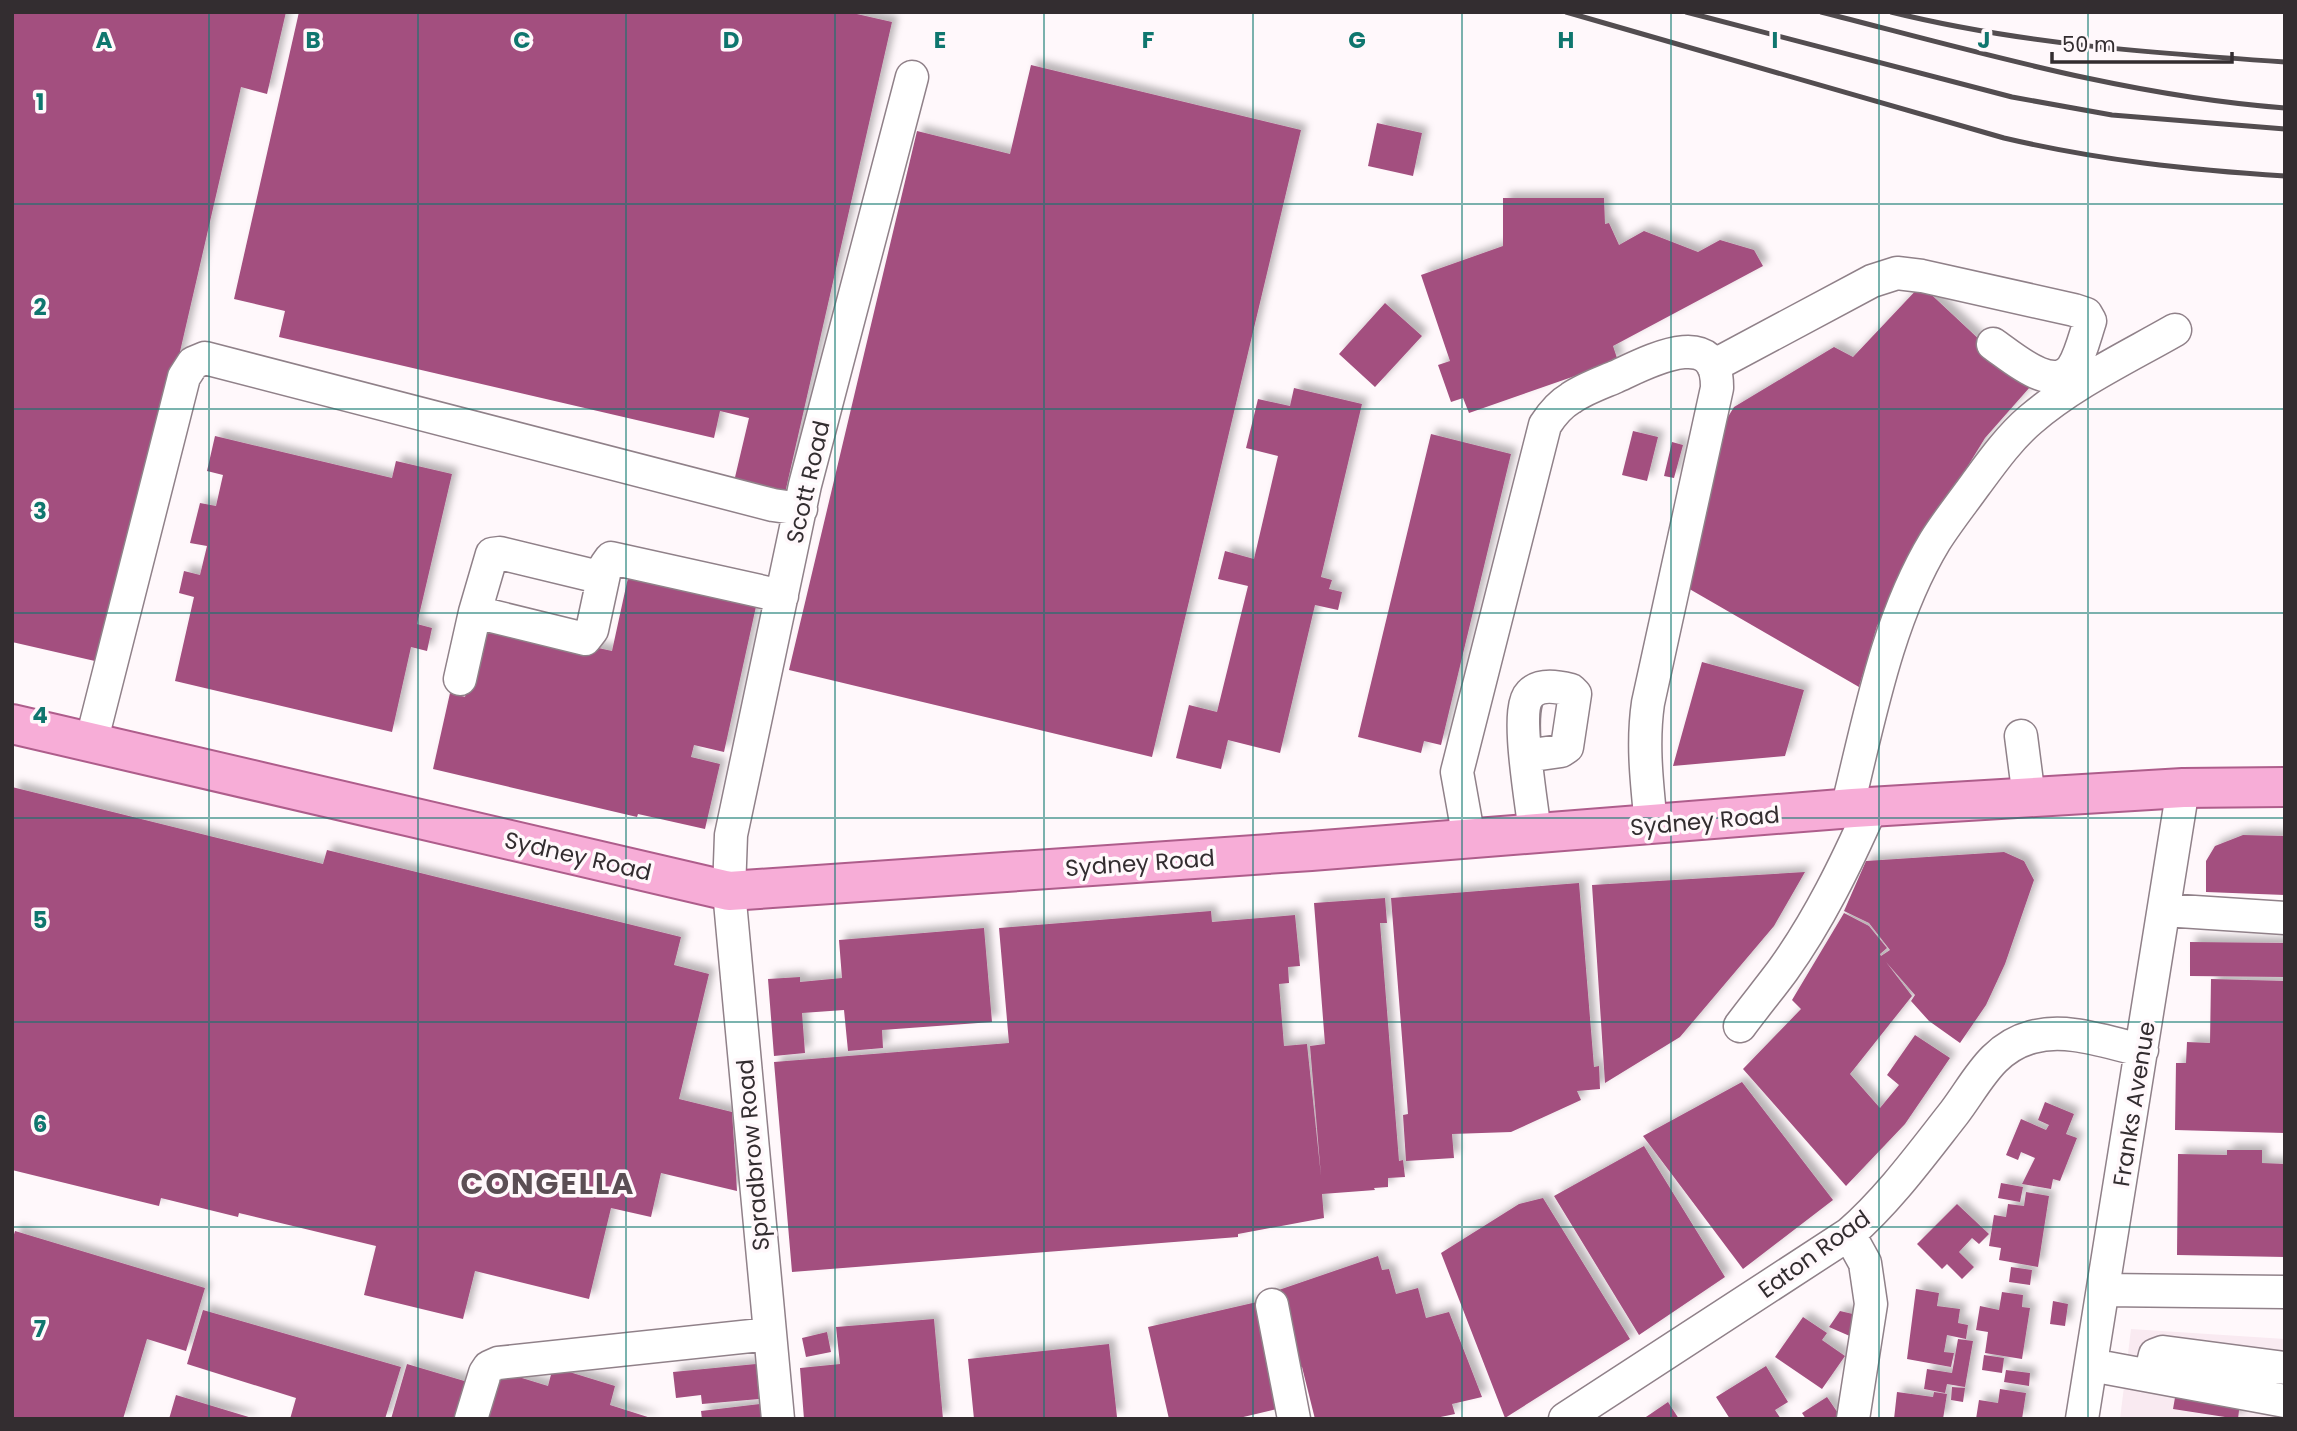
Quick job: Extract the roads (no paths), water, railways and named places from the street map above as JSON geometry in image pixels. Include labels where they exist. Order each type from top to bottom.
[{"type":"main road","name":"Sydney Road","points":[[12,724],[729,891],[1469,839],[1859,808],[2183,788],[2285,787]]},
{"type":"street","name":"Scott Road","points":[[729,891],[731,835],[801,509],[912,77]]},
{"type":"street","points":[[1713,366],[1872,281],[1898,273],[2074,310],[2086,314],[2090,321],[2074,366],[2059,377],[2043,377],[1993,344]]},
{"type":"street","points":[[1740,1026],[1784,969],[1820,912],[1846,863],[1859,808],[1878,685],[1892,641],[1934,543],[1996,457],[2030,421],[2085,381],[2175,330]]},
{"type":"street","points":[[1469,839],[1457,772],[1545,425],[1556,409],[1571,397],[1660,356],[1685,350],[1705,357],[1713,366],[1717,388],[1647,713],[1645,764],[1651,825]]},
{"type":"street","points":[[92,743],[184,377],[193,363],[205,358],[773,505],[801,509]]},
{"type":"street","points":[[460,679],[489,560],[496,553],[603,579]]},
{"type":"street","points":[[475,612],[585,639],[591,635],[608,561],[615,559],[782,596]]},
{"type":"street","points":[[2021,736],[2029,798]]},
{"type":"street","points":[[1526,756],[1535,834]]},
{"type":"street","name":"Franks Avenue","points":[[2082,1419],[2183,788]]},
{"type":"street","name":"Spradbrow Road","points":[[729,891],[778,1419]]},
{"type":"street","points":[[2164,910],[2285,918]]},
{"type":"street","name":"Eaton Road","points":[[1565,1419],[1849,1234],[1878,1207],[1955,1111],[1982,1071],[2004,1049],[2032,1037],[2057,1034],[2142,1050]]},
{"type":"street","points":[[1849,1234],[1865,1263],[1871,1304],[1853,1419]]},
{"type":"street","points":[[2103,1290],[2285,1292]]},
{"type":"street","points":[[1272,1306],[1294,1419]]},
{"type":"street","points":[[471,1419],[485,1373],[489,1367],[498,1363],[770,1334]]},
{"type":"street","points":[[2150,1376],[2153,1360],[2158,1353],[2163,1352],[2285,1368]]},
{"type":"street","points":[[2091,1365],[2285,1401]]},
{"type":"railway","points":[[1566,12],[2004,138],[2144,163],[2285,176]]},
{"type":"railway","points":[[1686,12],[2012,97],[2112,115],[2285,129]]},
{"type":"railway","points":[[1821,12],[2109,83],[2226,102],[2285,108]]},
{"type":"railway","points":[[1891,12],[2037,40],[2136,51],[2285,62]]},
{"type":"district","name":"CONGELLA","points":[[548,1183]]}]
